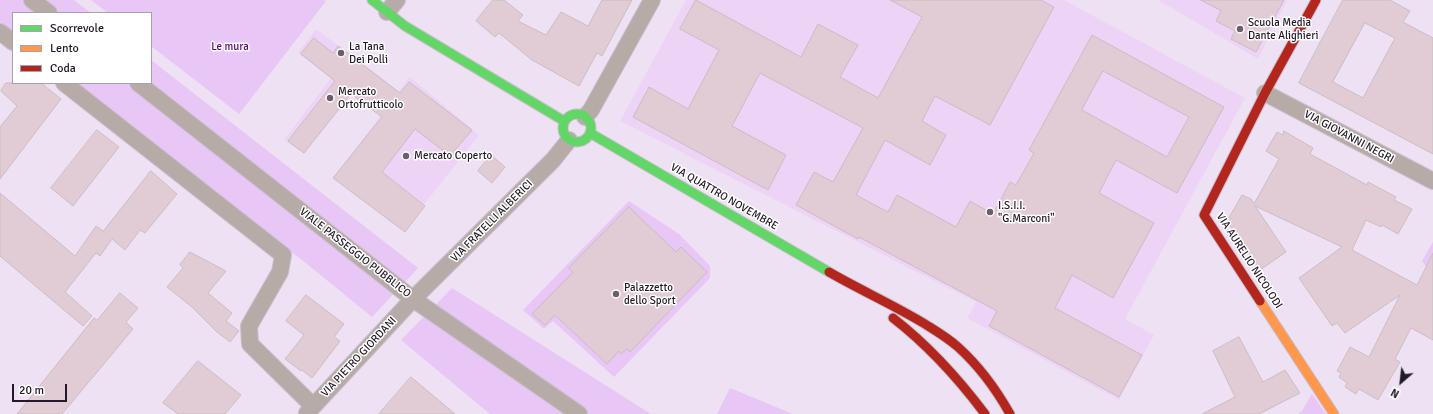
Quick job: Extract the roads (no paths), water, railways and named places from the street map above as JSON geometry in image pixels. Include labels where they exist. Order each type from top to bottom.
[{"type":"main road","points":[[372,0],[392,6],[405,26],[564,121]]},
{"type":"main road","points":[[1265,93],[1316,0]]},
{"type":"main road","name":"VIA AURELIO NICOLODI","points":[[1265,93],[1204,215],[1334,414]]},
{"type":"main road","points":[[576,114],[585,117],[590,124],[590,133],[585,140],[581,142],[569,140],[563,133],[562,129],[564,121],[576,114]]},
{"type":"main road","name":"VIA QUATTRO NOVEMBRE","points":[[590,133],[846,282],[898,308],[944,336],[958,347],[983,373],[1001,398],[1010,414]]},
{"type":"main road","name":"VIA QUATTRO NOVEMBRE","points":[[846,282],[925,344],[989,412]]},
{"type":"street","points":[[32,0],[48,12]]},
{"type":"street","points":[[585,117],[591,110],[652,0]]},
{"type":"street","points":[[0,32],[12,41]]},
{"type":"street","points":[[65,84],[283,255],[280,272],[250,326],[250,344],[309,410]]},
{"type":"street","name":"VIALE PASSEGGIO PUBBLICO","points":[[139,84],[413,299],[579,414]]},
{"type":"street","name":"VIA GIOVANNI NEGRI","points":[[1265,93],[1433,181]]},
{"type":"street","name":"VIA FRATELLI ALBERICI","points":[[413,299],[553,160],[569,140]]},
{"type":"street","name":"VIA PIETRO GIORDANI","points":[[309,410],[413,299]]},
{"type":"place","name":"Scuola Media Dante Alighieri","points":[[1240,29]]},
{"type":"place","name":"La Tana Dei Polli","points":[[341,53]]},
{"type":"place","name":"Mercato Ortofrutticolo","points":[[330,98]]},
{"type":"place","name":"Mercato Coperto","points":[[406,156]]},
{"type":"place","name":"I.S.I.I. \"G.Marconi\"","points":[[990,212]]},
{"type":"place","name":"Palazzetto dello Sport","points":[[616,294]]},
{"type":"park label","name":"Le mura","points":[[230,47]]}]
